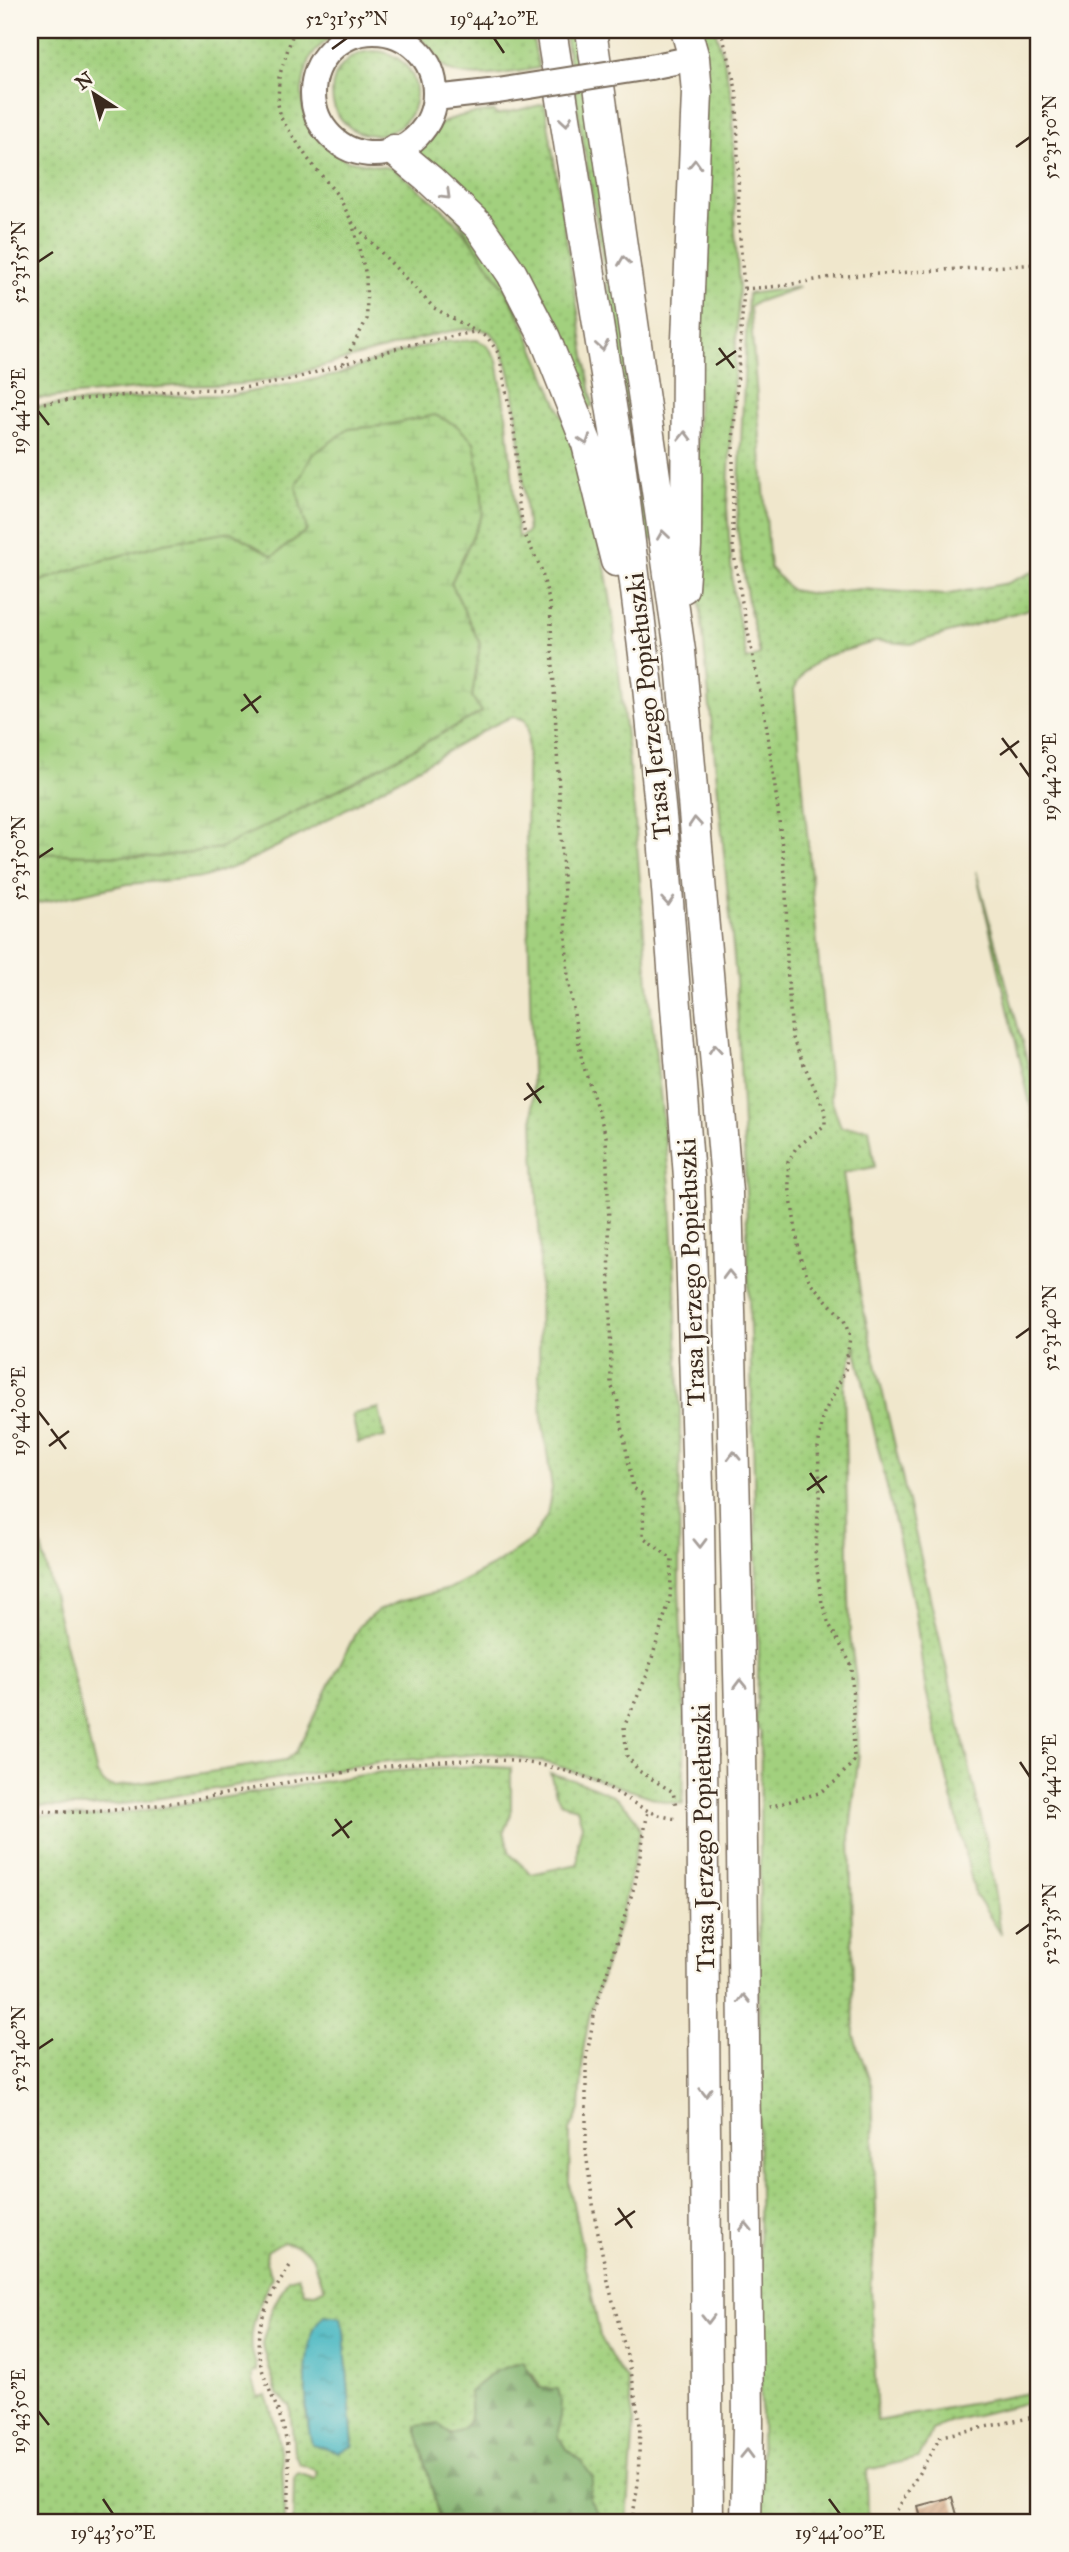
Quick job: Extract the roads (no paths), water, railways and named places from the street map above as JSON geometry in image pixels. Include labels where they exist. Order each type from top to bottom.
[{"type":"main road","name":"Trasa Jerzego Popiełuszki","points":[[551,30],[620,462],[648,687],[663,836],[689,1177],[699,1523],[709,2396],[708,2522]]},
{"type":"main road","name":"Trasa Jerzego Popiełuszki","points":[[591,30],[680,651],[727,1192],[741,1752],[748,2423],[746,2522]]},
{"type":"main road","points":[[680,651],[686,546],[687,340],[697,93],[694,58],[686,30]]},
{"type":"main road","points":[[394,150],[479,226],[512,274],[545,338],[587,444],[648,687]]},
{"type":"street","points":[[374,31],[404,40],[418,50],[428,64],[434,81],[435,98],[432,112],[418,135],[394,150],[365,153],[344,145],[327,131],[315,105],[314,90],[322,62],[331,51],[342,41],[374,31]]},
{"type":"street","points":[[435,98],[498,91],[694,58]]},
{"type":"water","points":[[324,2315],[341,2317],[344,2332],[353,2446],[339,2452],[312,2444],[307,2415],[308,2356],[316,2325]]}]
